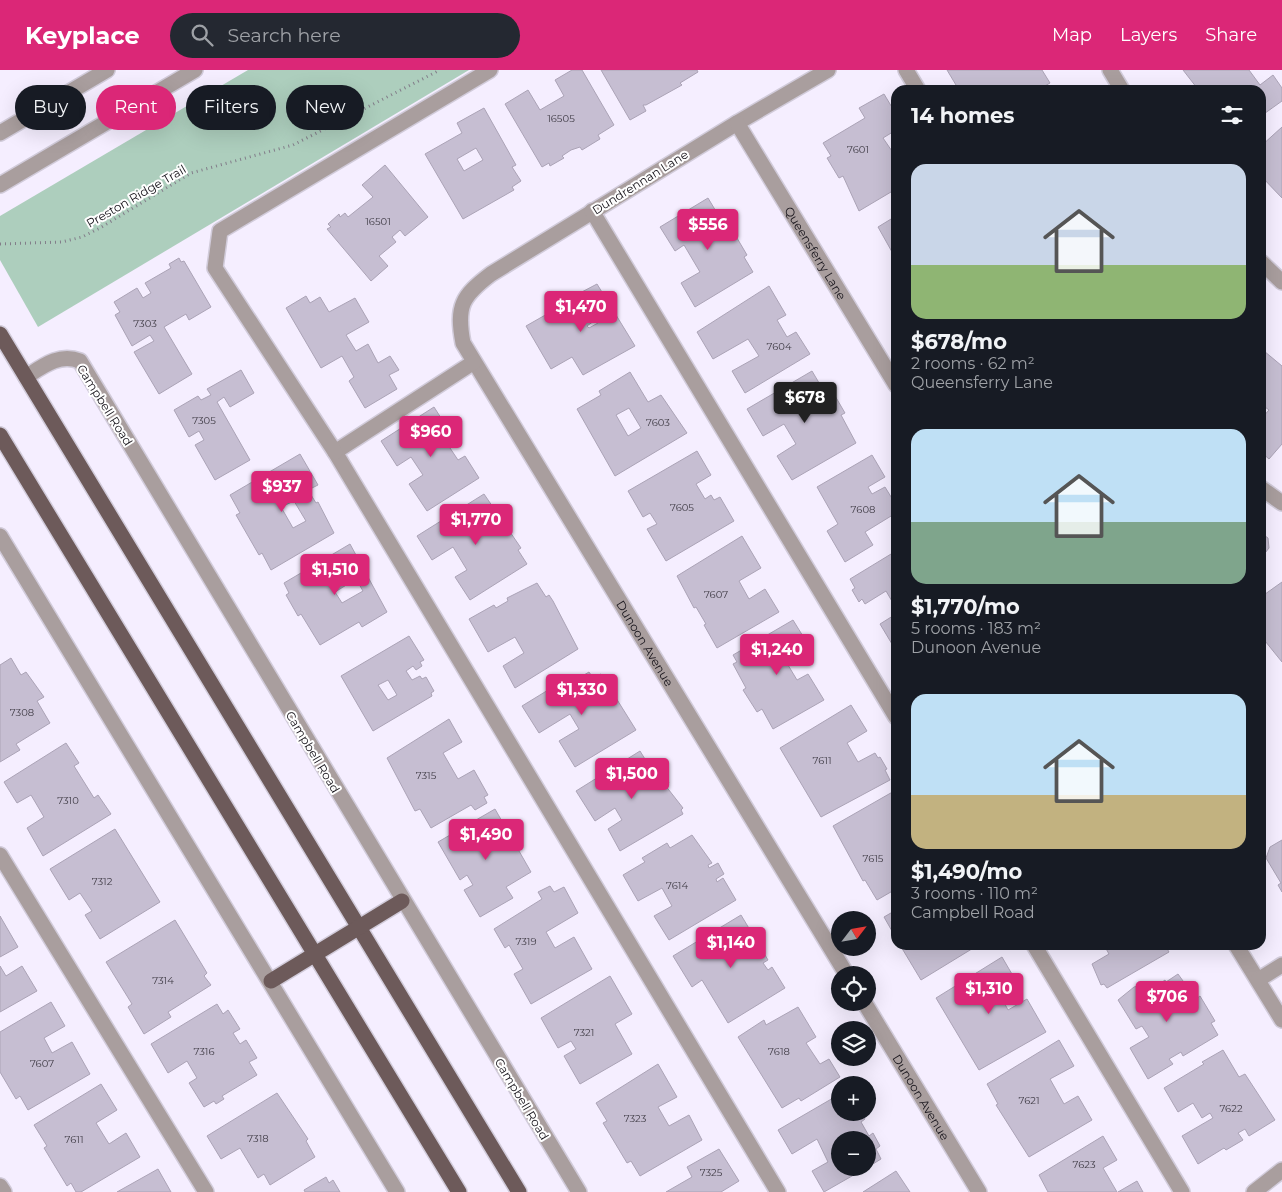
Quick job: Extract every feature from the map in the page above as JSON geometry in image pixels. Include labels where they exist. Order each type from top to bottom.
[{"type":"main road","points":[[0,334],[519,1192]]},
{"type":"main road","points":[[0,435],[459,1192]]},
{"type":"main road","points":[[271,981],[402,901]]},
{"type":"street","points":[[0,134],[107,70]]},
{"type":"street","points":[[0,186],[195,70]]},
{"type":"street","points":[[490,70],[220,231],[215,268],[335,452],[778,1192]]},
{"type":"street","name":"Dundrennan Lane","points":[[460,306],[472,288],[492,274],[737,122],[828,70]]},
{"type":"street","points":[[906,70],[915,85]]},
{"type":"street","points":[[1110,70],[1119,85]]},
{"type":"street","name":"Queensferry Lane","points":[[737,122],[891,377]]},
{"type":"street","points":[[592,212],[891,709]]},
{"type":"street","points":[[1266,267],[1282,282]]},
{"type":"street","name":"Dunoon Avenue","points":[[460,306],[463,343],[842,966]]},
{"type":"street","name":"Campbell Road","points":[[26,377],[57,359],[70,357],[80,361],[402,901],[579,1192]]},
{"type":"street","points":[[335,452],[474,362]]},
{"type":"street","points":[[1266,492],[1282,503]]},
{"type":"street","points":[[0,536],[397,1192]]},
{"type":"street","points":[[0,855],[206,1192]]},
{"type":"street","points":[[1037,950],[1182,1192]]},
{"type":"street","points":[[1239,950],[1282,1020]]},
{"type":"street","points":[[1258,980],[1282,965]]},
{"type":"street","name":"Dunoon Avenue","points":[[869,1011],[979,1192]]},
{"type":"street","points":[[1254,1192],[1282,1170]]},
{"type":"street","points":[[0,1186],[4,1192]]},
{"type":"path","name":"Preston Ridge Trail","points":[[0,244],[62,242],[82,237],[191,173],[293,145],[440,70]]},
{"type":"green space","points":[[248,70],[469,70],[38,327],[0,260],[0,216],[146,130],[176,130],[176,112],[186,106],[186,130],[276,130],[276,85],[223,85]]},
{"type":"building","points":[[572,70],[582,70],[614,125],[598,135],[600,139],[582,150],[580,147],[571,150],[562,156],[564,158],[550,166],[549,163],[542,167],[505,104],[528,90],[540,110],[564,96],[555,80]]},
{"type":"building","points":[[601,70],[697,70],[698,72],[680,83],[682,85],[643,105],[646,111],[630,120]]},
{"type":"building","points":[[947,70],[1042,70],[1050,83],[1047,85],[956,85]]},
{"type":"building","points":[[1183,70],[1249,70],[1260,85],[1195,85]]},
{"type":"building","points":[[1273,75],[1282,88],[1282,101],[1266,112],[1266,85],[1260,85]]},
{"type":"building","points":[[884,94],[891,106],[891,133],[883,138],[891,150],[891,192],[859,211],[843,176],[839,178],[827,158],[831,156],[823,143],[865,118],[859,108]]},
{"type":"building","points":[[484,108],[516,165],[512,167],[521,181],[512,187],[514,190],[463,219],[425,154],[462,133],[457,123]],"holes":[[[476,148],[483,160],[464,171],[457,159]]]},
{"type":"building","points":[[1282,127],[1282,198],[1266,181],[1266,141]]},
{"type":"building","points":[[385,165],[428,217],[405,236],[400,230],[392,237],[396,242],[379,256],[388,266],[371,281],[327,229],[331,227],[328,224],[339,214],[340,217],[345,213],[348,217],[373,197],[362,185]]},
{"type":"building","points":[[708,198],[720,218],[724,216],[747,255],[744,257],[753,272],[695,307],[681,283],[700,272],[684,245],[675,251],[660,227]]},
{"type":"building","points":[[891,219],[891,250],[878,227]]},
{"type":"building","points":[[179,258],[181,262],[184,261],[211,307],[189,320],[186,314],[164,327],[192,374],[159,394],[134,352],[154,341],[150,335],[132,346],[115,315],[120,312],[114,302],[137,288],[143,298],[151,293],[145,283],[171,268],[169,264]]},
{"type":"building","points":[[597,284],[635,346],[583,375],[572,357],[551,369],[526,326],[577,297],[594,321],[587,326],[589,328],[598,323],[578,294]]},
{"type":"building","points":[[769,286],[786,315],[777,320],[787,337],[796,332],[810,354],[745,393],[732,371],[759,356],[748,339],[713,359],[697,332]]},
{"type":"building","points":[[306,296],[310,303],[320,297],[329,312],[355,298],[369,322],[346,335],[356,351],[368,344],[378,363],[390,356],[399,370],[389,375],[397,389],[365,408],[349,381],[354,377],[342,356],[321,368],[286,308]]},
{"type":"building","points":[[1266,353],[1282,366],[1282,444],[1269,459],[1266,456],[1266,413],[1269,410],[1266,408]]},
{"type":"building","points":[[241,370],[254,393],[230,407],[224,397],[217,402],[250,460],[215,480],[195,445],[204,440],[199,431],[189,437],[174,410],[198,396],[201,400],[211,395],[207,389]]},
{"type":"building","points":[[812,371],[825,393],[831,389],[845,413],[841,415],[856,443],[792,480],[777,456],[796,444],[784,424],[763,436],[747,409]]},
{"type":"building","points":[[630,372],[648,402],[661,395],[687,433],[615,476],[577,409],[601,395],[599,391]],"holes":[[[629,408],[641,428],[628,436],[616,415]]]},
{"type":"building","points":[[434,407],[457,443],[450,448],[458,460],[465,456],[479,478],[427,511],[409,484],[423,475],[411,457],[397,466],[381,441]]},
{"type":"building","points":[[697,451],[711,475],[696,484],[705,499],[711,495],[714,500],[720,497],[734,521],[666,561],[647,529],[657,524],[650,513],[643,517],[628,491]]},
{"type":"building","points":[[300,454],[318,485],[308,490],[316,503],[318,502],[334,533],[271,570],[262,553],[259,555],[236,515],[240,513],[230,495]],"holes":[[[294,501],[306,521],[293,528],[281,507]]]},
{"type":"building","points":[[872,455],[885,477],[868,487],[872,494],[885,487],[891,497],[891,516],[865,532],[873,545],[845,562],[827,531],[838,524],[817,487]]},
{"type":"building","points":[[484,494],[521,548],[518,550],[527,564],[470,600],[455,577],[467,570],[453,547],[432,560],[417,536]]},
{"type":"building","points":[[742,536],[761,568],[739,581],[749,599],[765,589],[779,612],[717,648],[704,625],[706,624],[696,607],[694,608],[677,576]]},
{"type":"building","points":[[1266,537],[1268,538],[1269,548],[1266,552]]},
{"type":"building","points":[[350,544],[387,612],[362,627],[359,622],[320,645],[301,614],[298,616],[286,595],[289,593],[284,583]],"holes":[[[356,579],[363,591],[342,603],[335,592]]]},
{"type":"building","points":[[891,554],[891,600],[886,591],[865,604],[862,599],[859,602],[852,590],[855,588],[850,579]]},
{"type":"building","points":[[1282,582],[1282,662],[1266,642],[1266,593]]},
{"type":"building","points":[[537,583],[546,597],[549,595],[553,601],[578,649],[515,688],[503,666],[524,653],[515,637],[488,652],[469,619],[494,605],[496,608],[508,601],[507,598]]},
{"type":"building","points":[[891,617],[891,642],[880,624]]},
{"type":"building","points":[[793,620],[809,646],[785,660],[797,680],[808,674],[824,700],[773,729],[762,709],[757,712],[743,690],[746,688],[733,664],[737,662],[733,655]]},
{"type":"building","points":[[409,636],[424,660],[420,662],[422,666],[416,670],[413,666],[406,671],[412,680],[420,676],[422,679],[426,677],[434,691],[431,693],[432,696],[373,731],[341,676]],"holes":[[[388,680],[397,695],[388,700],[378,685]]]},
{"type":"building","points":[[11,658],[21,675],[26,672],[44,697],[37,701],[50,723],[16,744],[20,750],[0,762],[0,665]]},
{"type":"building","points":[[589,672],[593,678],[601,674],[636,730],[575,767],[559,741],[579,729],[570,714],[539,733],[522,706],[571,676],[574,681]]},
{"type":"building","points":[[851,705],[867,731],[847,743],[858,762],[875,753],[878,758],[880,757],[887,769],[885,770],[890,780],[821,817],[780,748]]},
{"type":"building","points":[[449,719],[462,742],[443,753],[458,779],[474,770],[488,795],[484,797],[487,803],[475,810],[471,805],[431,828],[420,809],[415,811],[387,758]]},
{"type":"building","points":[[66,743],[79,763],[74,766],[94,798],[98,795],[111,814],[43,856],[27,828],[44,817],[31,795],[17,803],[4,782]]},
{"type":"building","points":[[640,751],[648,764],[652,762],[655,768],[658,766],[669,783],[665,785],[683,808],[681,810],[683,814],[620,851],[608,829],[622,820],[615,808],[595,821],[576,791]]},
{"type":"building","points":[[891,793],[891,892],[877,900],[865,880],[863,881],[833,826]]},
{"type":"building","points":[[495,809],[531,872],[506,887],[513,898],[480,917],[464,890],[473,885],[467,875],[460,880],[438,842]]},
{"type":"building","points":[[115,829],[160,902],[100,939],[85,915],[92,911],[80,893],[69,900],[50,869]]},
{"type":"building","points":[[692,835],[712,863],[708,865],[709,868],[718,863],[724,874],[716,879],[717,882],[723,878],[736,900],[669,940],[654,916],[672,906],[662,888],[638,901],[623,875],[645,862],[642,858],[667,843],[670,848]]},
{"type":"building","points":[[1282,840],[1282,892],[1278,885],[1281,883],[1266,858],[1270,847]]},
{"type":"building","points":[[550,886],[554,892],[564,887],[578,913],[546,932],[555,948],[574,937],[592,969],[531,1004],[514,974],[523,969],[509,945],[505,948],[494,929],[542,899],[538,892]]},
{"type":"building","points":[[891,913],[891,929],[884,917]]},
{"type":"building","points":[[741,915],[768,960],[763,963],[768,970],[772,967],[785,988],[728,1023],[702,980],[692,987],[673,956]]},
{"type":"building","points":[[0,916],[18,947],[0,957]]},
{"type":"building","points":[[175,920],[207,973],[204,976],[211,985],[168,1012],[171,1017],[144,1034],[128,1007],[132,1004],[106,962]]},
{"type":"building","points":[[903,950],[970,950],[921,980]]},
{"type":"building","points":[[1107,950],[1168,950],[1169,952],[1107,988],[1104,984],[1101,985],[1092,964],[1109,954]]},
{"type":"building","points":[[1002,957],[1016,981],[998,991],[1008,1010],[1027,999],[1046,1032],[979,1070],[936,998]]},
{"type":"building","points":[[0,966],[6,976],[22,966],[37,991],[0,1012]]},
{"type":"building","points":[[1178,974],[1196,999],[1200,996],[1215,1021],[1211,1023],[1218,1035],[1183,1056],[1181,1052],[1169,1059],[1173,1064],[1148,1079],[1130,1048],[1149,1037],[1142,1026],[1136,1029],[1118,1000],[1134,987],[1142,985],[1147,993],[1165,980],[1166,982]]},
{"type":"building","points":[[610,976],[632,1014],[615,1024],[632,1054],[580,1084],[564,1056],[576,1049],[571,1041],[558,1048],[541,1018]]},
{"type":"building","points":[[51,1002],[65,1026],[44,1038],[52,1053],[72,1042],[90,1074],[28,1110],[20,1096],[16,1099],[0,1072],[0,1032]]},
{"type":"building","points":[[217,1004],[223,1014],[228,1010],[240,1029],[233,1033],[240,1044],[246,1040],[257,1058],[249,1062],[257,1075],[222,1096],[224,1099],[216,1104],[214,1101],[204,1107],[189,1083],[197,1078],[187,1061],[168,1073],[151,1044]]},
{"type":"building","points":[[798,1007],[816,1037],[806,1043],[820,1064],[829,1059],[831,1066],[833,1066],[839,1076],[831,1076],[831,1083],[801,1101],[799,1098],[782,1108],[738,1037],[764,1020],[766,1025]]},
{"type":"building","points":[[1059,1040],[1074,1066],[1050,1079],[1064,1104],[1078,1096],[1092,1120],[1029,1157],[996,1105],[998,1104],[987,1084]]},
{"type":"building","points":[[1223,1050],[1239,1077],[1245,1074],[1275,1120],[1249,1136],[1245,1129],[1238,1133],[1243,1140],[1226,1150],[1224,1148],[1198,1164],[1182,1136],[1213,1118],[1210,1113],[1202,1118],[1193,1103],[1178,1112],[1164,1088]]},
{"type":"building","points":[[658,1064],[677,1097],[658,1107],[669,1126],[689,1115],[702,1140],[640,1176],[631,1161],[627,1163],[603,1123],[607,1121],[596,1103]]},
{"type":"building","points":[[101,1084],[117,1110],[96,1123],[109,1144],[126,1133],[140,1157],[81,1192],[76,1192],[71,1183],[67,1186],[44,1148],[47,1146],[34,1125]]},
{"type":"building","points":[[277,1093],[308,1139],[306,1141],[315,1157],[270,1185],[264,1174],[258,1178],[240,1148],[221,1159],[207,1136]]},
{"type":"building","points":[[831,1099],[831,1121],[862,1121],[861,1122],[866,1131],[831,1131],[831,1176],[852,1176],[824,1192],[812,1171],[828,1162],[817,1139],[792,1154],[778,1130]]},
{"type":"building","points":[[1103,1136],[1117,1160],[1103,1168],[1117,1192],[1048,1192],[1039,1175]]},
{"type":"building","points":[[876,1139],[880,1146],[876,1149]]},
{"type":"building","points":[[719,1149],[739,1181],[721,1192],[666,1192],[692,1177],[687,1167]]},
{"type":"building","points":[[876,1149],[881,1159],[876,1162]]},
{"type":"building","points":[[158,1169],[171,1192],[117,1192]]},
{"type":"building","points":[[896,1171],[910,1192],[863,1192]]},
{"type":"building","points":[[326,1177],[329,1183],[333,1180],[340,1192],[305,1192],[304,1190]]},
{"type":"building","points":[[1137,1181],[1143,1192],[1118,1192]]}]
